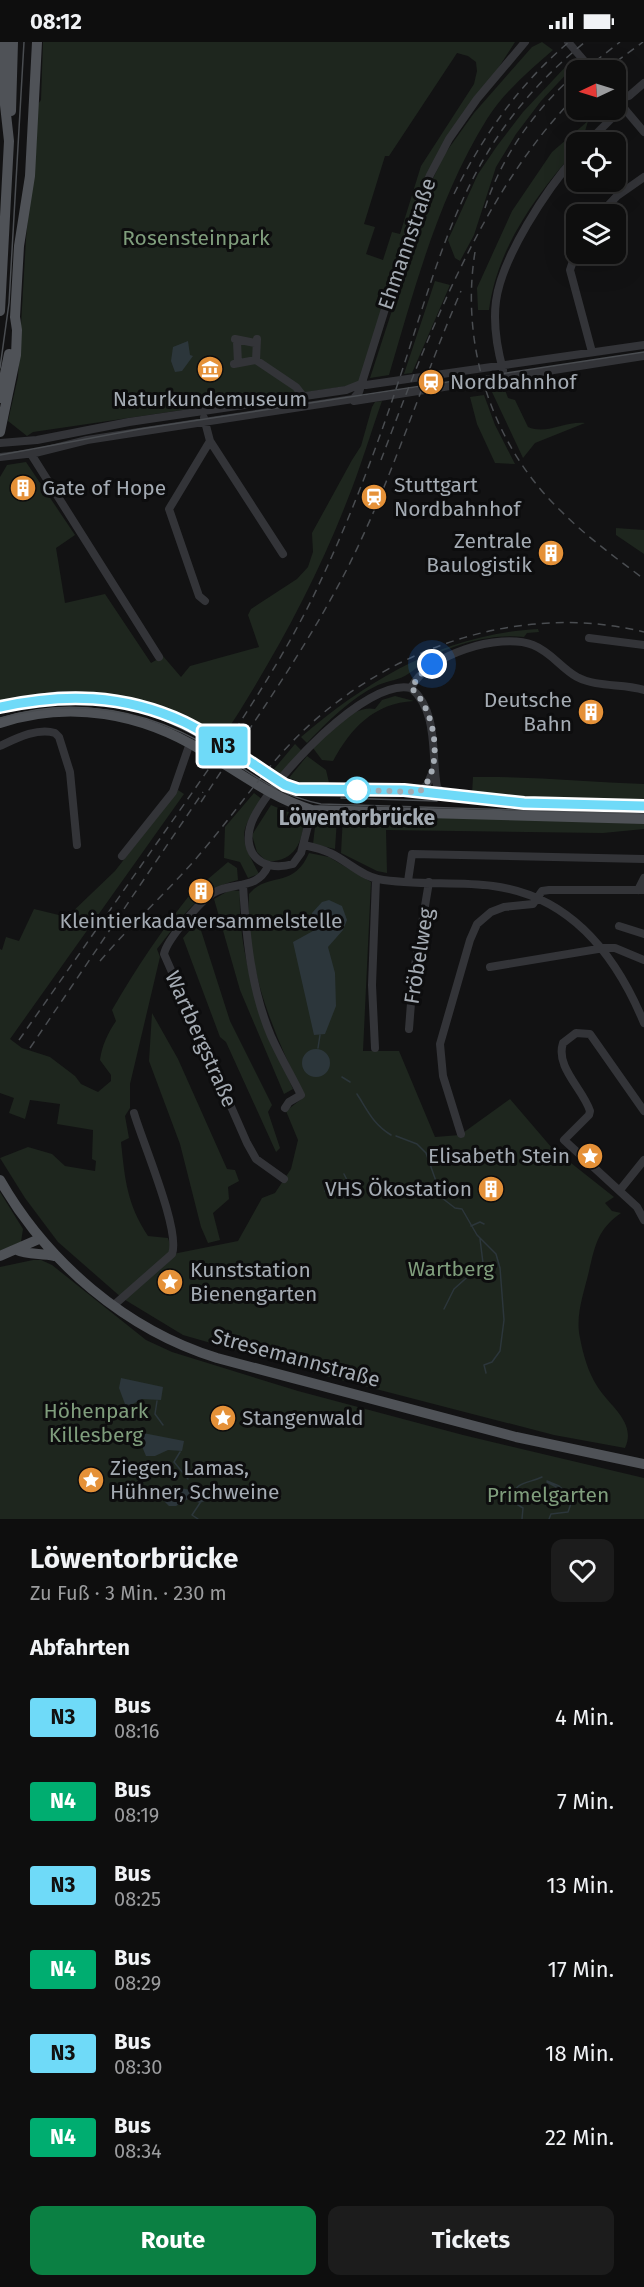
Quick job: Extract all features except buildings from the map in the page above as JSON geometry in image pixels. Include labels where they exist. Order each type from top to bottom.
[{"type":"main road","points":[[4,42],[2,97],[9,141]]},
{"type":"main road","points":[[0,311],[13,42]]},
{"type":"main road","points":[[0,398],[15,317],[31,42]]},
{"type":"main road","points":[[19,246],[30,176],[38,42]]},
{"type":"main road","points":[[0,432],[15,360],[17,330],[15,317]]},
{"type":"main road","points":[[0,707],[41,698],[92,698],[148,710],[185,723],[285,785],[313,791],[374,789],[524,803],[644,806]]},
{"type":"main road","points":[[0,723],[66,711],[102,712],[143,722],[190,743],[276,796],[312,810],[644,819]]},
{"type":"main road","name":"Stresemannstraße","points":[[0,1180],[27,1223],[56,1256],[114,1305],[166,1338],[217,1358],[516,1437],[644,1464]]},
{"type":"main road","points":[[17,1250],[25,1240],[27,1223]]},
{"type":"main road","points":[[0,1256],[39,1239]]},
{"type":"main road","points":[[17,1250],[23,1253],[39,1252],[56,1256]]},
{"type":"street","name":"Ehmannstraße","points":[[354,400],[416,210],[430,175],[449,139],[477,99],[525,42]]},
{"type":"street","points":[[568,42],[583,60]]},
{"type":"street","points":[[626,97],[644,83]]},
{"type":"street","points":[[626,108],[644,132]]},
{"type":"street","points":[[596,132],[605,120]]},
{"type":"street","points":[[506,376],[502,366],[495,319],[498,288],[541,203],[566,169]]},
{"type":"street","points":[[609,204],[644,177]]},
{"type":"street","points":[[572,264],[570,270],[592,352]]},
{"type":"street","points":[[256,360],[256,341],[236,340],[236,364],[256,360],[296,387],[303,396]]},
{"type":"street","points":[[0,443],[37,440],[197,411],[346,390],[361,384],[644,345]]},
{"type":"street","points":[[0,457],[31,454],[87,440],[206,421],[491,381],[506,376],[644,356]]},
{"type":"street","points":[[197,411],[206,421],[210,441],[283,554]]},
{"type":"street","points":[[205,601],[199,596],[169,509],[210,441]]},
{"type":"street","points":[[31,454],[159,657]]},
{"type":"street","points":[[589,638],[644,645]]},
{"type":"street","points":[[411,688],[432,664],[476,647],[511,641],[530,644],[546,651],[577,677],[644,690]]},
{"type":"street","points":[[312,810],[304,845],[293,864],[268,866],[254,856],[250,849],[250,827],[254,816],[290,769],[318,740],[370,698],[391,687],[411,688],[418,694],[428,717],[435,748],[437,787],[445,795]]},
{"type":"street","points":[[0,746],[18,738],[44,732],[55,732],[59,737],[70,772],[77,845]]},
{"type":"street","points":[[122,856],[173,792],[190,743]]},
{"type":"street","points":[[419,792],[427,785],[435,768]]},
{"type":"street","points":[[304,845],[330,853],[376,879],[494,886],[536,898],[568,917],[604,948],[629,988],[644,1023]]},
{"type":"street","points":[[408,881],[412,854],[644,859]]},
{"type":"street","name":"Wartbergstraße","points":[[268,866],[263,877],[213,893],[170,940],[164,954],[247,1143],[256,1159],[284,1179]]},
{"type":"street","points":[[461,1134],[443,1076],[440,1051],[442,1032],[477,924],[491,912],[504,907],[528,906],[542,891],[641,890],[644,878]]},
{"type":"street","points":[[375,1048],[372,985],[376,879]]},
{"type":"street","name":"Fröbelweg","points":[[409,1029],[413,977],[429,882]]},
{"type":"street","points":[[243,885],[250,961],[261,1007],[272,1037],[301,1095],[289,1102],[285,1108]]},
{"type":"street","points":[[619,926],[644,934]]},
{"type":"street","points":[[490,967],[604,948],[615,948],[644,960]]},
{"type":"street","points":[[644,1111],[590,1034],[576,1033],[563,1043],[561,1051],[566,1069],[588,1105],[589,1115],[564,1140],[640,1205],[644,1220]]},
{"type":"street","points":[[114,1305],[172,1254],[175,1246],[134,1113]]},
{"type":"street","points":[[620,1190],[644,1160]]},
{"type":"green space","name":"Rosensteinpark","points":[[43,42],[515,42],[430,175],[361,384],[33,432],[27,436],[8,421],[18,377],[26,239],[38,104],[41,100]],"holes":[[[457,53],[468,56],[476,62],[477,71],[474,84],[421,166],[400,234],[392,232],[383,260],[366,254],[375,227],[364,224],[385,156],[389,156]]]},
{"type":"green space","points":[[542,42],[553,50],[517,82],[493,109],[455,180],[429,244],[389,375],[370,378],[397,295],[424,198],[444,155],[474,113],[532,47]]},
{"type":"green space","points":[[566,66],[566,74],[541,101],[516,134],[496,167],[474,235],[460,261],[455,258],[448,240],[478,174],[523,112]]},
{"type":"green space","points":[[588,121],[585,132],[575,132]]},
{"type":"green space","points":[[566,140],[566,162],[533,204],[509,244],[493,287],[489,310],[478,310],[477,288],[512,211],[552,152]]},
{"type":"green space","points":[[435,281],[450,285],[412,373],[404,374]]},
{"type":"green space","points":[[505,390],[508,398],[515,400],[528,427],[549,429],[585,423],[535,443],[523,458],[492,392]]},
{"type":"green space","points":[[484,395],[495,425],[515,464],[495,463],[477,424],[470,397]]},
{"type":"green space","points":[[382,401],[352,489],[321,562],[275,652],[223,737],[170,712],[115,696],[58,692],[29,695],[0,702],[0,477],[7,465],[26,462],[75,535],[56,548],[65,603],[105,594],[151,663],[163,656],[181,677],[190,666],[259,647],[248,615],[251,609],[297,579],[308,567],[313,552],[312,533],[361,446],[372,407],[375,402]]},
{"type":"green space","points":[[616,528],[644,530],[644,554],[616,535]]},
{"type":"green space","points":[[538,629],[539,632],[527,633],[524,637],[487,638],[436,654],[405,676],[378,685],[358,697],[307,743],[301,737],[354,696],[411,663],[441,650],[472,640]]},
{"type":"green space","points":[[395,696],[414,701],[387,707],[365,719],[348,738],[333,761],[322,760],[313,748],[349,716],[358,711],[375,709],[382,700]]},
{"type":"green space","points":[[295,744],[302,751],[281,774],[274,769]]},
{"type":"green space","points":[[307,756],[326,770],[330,787],[314,787],[289,778]]},
{"type":"green space","points":[[473,777],[644,784],[644,802],[522,799],[472,794]]},
{"type":"green space","name":"Wartberg","points":[[178,790],[184,794],[10,1039],[22,1048],[50,1057],[75,1076],[81,1084],[98,1092],[111,1081],[111,1075],[100,1060],[106,1039],[116,1021],[112,1010],[130,979],[192,892],[202,895],[207,890],[201,885],[228,862],[237,868],[238,880],[201,898],[183,916],[157,949],[160,957],[130,1084],[130,1108],[125,1116],[129,1138],[121,1142],[131,1202],[148,1236],[168,1238],[173,1254],[238,1241],[262,1198],[275,1193],[291,1169],[298,1140],[286,1111],[304,1097],[272,1024],[256,974],[251,948],[249,894],[264,883],[296,872],[309,853],[329,857],[371,882],[363,1051],[399,1051],[435,1137],[460,1135],[510,1099],[552,1148],[614,1197],[605,1203],[612,1211],[621,1213],[607,1225],[596,1245],[581,1304],[579,1329],[584,1357],[591,1375],[625,1422],[628,1439],[625,1448],[554,1435],[318,1374],[183,1335],[122,1298],[58,1242],[25,1198],[0,1158],[28,1147],[52,1154],[65,1166],[95,1171],[96,1161],[92,1159],[93,1130],[57,1124],[60,1104],[30,1100],[25,1119],[9,1113],[14,1098],[0,1093],[0,949],[2,950],[6,937],[19,941],[34,909],[67,917],[115,871]]},
{"type":"green space","points":[[254,793],[263,800],[249,820],[244,836],[248,852],[259,874],[248,878],[240,862],[224,858],[225,827]]},
{"type":"green space","points":[[271,805],[305,819],[302,836],[295,850],[283,859],[266,861],[257,852],[252,835]]},
{"type":"green space","points":[[343,816],[644,822],[644,829],[603,833],[386,830],[387,873],[377,871],[341,853]]},
{"type":"green space","points":[[337,819],[335,849],[313,844],[315,827],[319,820]]},
{"type":"green space","points":[[230,890],[240,891],[240,917],[248,968],[263,1017],[293,1089],[284,1094],[240,990],[214,899]]},
{"type":"green space","points":[[198,921],[230,1021],[272,1105],[268,1112],[280,1148],[276,1152],[226,1042],[220,1037],[183,938]]},
{"type":"green space","points":[[152,1013],[178,1059],[227,1169],[235,1170],[239,1181],[228,1187],[229,1199],[213,1213],[220,1240],[208,1243],[201,1227],[180,1144],[149,1061]]},
{"type":"green space","points":[[0,1192],[23,1229],[21,1242],[0,1251]]},
{"type":"green space","name":"Höhenpark Killesberg","points":[[41,1260],[52,1265],[146,1340],[172,1352],[298,1391],[463,1435],[644,1478],[644,1519],[0,1519],[0,1267]]},
{"type":"shaded area","points":[[188,341],[190,355],[193,356],[182,371],[175,372],[171,361],[173,347]]},
{"type":"shaded area","points":[[329,900],[342,906],[347,920],[343,930],[328,947],[335,973],[336,1006],[325,1034],[314,1035],[293,942],[313,931],[312,913],[322,902]]},
{"type":"shaded area","points":[[316,1049],[326,1053],[330,1063],[326,1073],[316,1077],[306,1073],[302,1063],[306,1053]]},
{"type":"shaded area","points":[[121,1378],[163,1387],[161,1400],[142,1399],[131,1405],[125,1404],[119,1388]]},
{"type":"shaded area","points":[[143,1433],[184,1441],[182,1451],[168,1450],[155,1456],[146,1456],[141,1444]]},
{"type":"shaded area","points":[[164,1485],[207,1493],[205,1501],[200,1503],[188,1499],[176,1506],[169,1506],[162,1499]]},
{"type":"waterway","points":[[318,1048],[320,1035]]},
{"type":"waterway","points":[[342,1077],[350,1082]]},
{"type":"waterway","points":[[357,1094],[375,1122],[391,1135]]},
{"type":"waterway","points":[[396,1136],[417,1144],[426,1153],[442,1198],[455,1208],[462,1209],[477,1235],[496,1254],[500,1268],[504,1320],[500,1351],[492,1362],[484,1365],[486,1373]]},
{"type":"waterway","points":[[325,1191],[348,1182],[344,1174]]},
{"type":"waterway","points":[[471,1226],[480,1222],[484,1224]]},
{"type":"waterway","points":[[444,1309],[454,1289],[483,1263],[480,1239]]},
{"type":"waterway","points":[[157,1401],[155,1414],[163,1425]]},
{"type":"waterway","points":[[180,1452],[174,1462],[188,1479]]},
{"type":"waterway","points":[[522,1519],[523,1508],[510,1500],[519,1486],[542,1477]]},
{"type":"waterway","points":[[547,1481],[559,1486],[573,1498],[568,1512],[551,1514],[549,1519]]},
{"type":"waterway","points":[[547,1482],[560,1489]]},
{"type":"waterway","points":[[198,1519],[192,1515],[200,1503]]},
{"type":"tram line","points":[[0,368],[9,303],[24,42]]},
{"type":"tram line","points":[[0,455],[140,429],[644,352]]},
{"type":"tram line","points":[[0,718],[56,708],[84,708],[138,717],[165,725],[191,737],[279,790],[321,804],[644,814]]},
{"type":"tram line","points":[[341,798],[437,801]]},
{"type":"railway","points":[[454,194],[477,152],[518,93],[569,42]]},
{"type":"railway","points":[[19,1040],[205,774],[279,659],[312,599],[360,490],[431,281],[465,194],[486,154],[513,116],[545,78],[585,42]]},
{"type":"railway","points":[[597,60],[620,42]]},
{"type":"railway","points":[[619,60],[643,42]]},
{"type":"railway","points":[[485,208],[510,152],[534,118],[566,82]]},
{"type":"railway","points":[[381,460],[438,316],[461,267],[513,175],[543,133],[566,107]]},
{"type":"railway","points":[[475,252],[472,323],[477,358],[500,426],[517,457],[538,486],[562,512],[592,539],[644,579]]},
{"type":"railway","points":[[201,802],[297,656],[349,565],[380,498],[461,291]]},
{"type":"railway","points":[[100,961],[192,863],[290,744],[339,700],[378,675],[419,654],[462,638],[507,628],[552,623],[598,624],[644,632]]},
{"type":"railway","points":[[30,1048],[203,792]]},
{"type":"bus line","name":"N3","points":[[0,707],[62,696],[120,702],[185,723],[285,785],[297,789],[313,791],[404,790],[524,803],[644,806]]},
{"type":"place","name":"Naturkundemuseum","points":[[210,369]]},
{"type":"place","name":"Nordbahnhof","points":[[431,382]]},
{"type":"place","name":"Gate of Hope","points":[[23,488]]},
{"type":"place","name":"Stuttgart Nordbahnhof","points":[[374,497]]},
{"type":"place","name":"Zentrale Baulogistik","points":[[551,553]]},
{"type":"place","name":"Deutsche Bahn","points":[[591,712]]},
{"type":"place","name":"Löwentorbrücke","points":[[357,790]]},
{"type":"place","name":"Kleintierkadaversammelstelle","points":[[201,891]]},
{"type":"place","name":"Elisabeth Stein","points":[[590,1156]]},
{"type":"place","name":"VHS Ökostation","points":[[491,1189]]},
{"type":"place","name":"Kunststation Bienengarten","points":[[170,1282]]},
{"type":"place","name":"Stangenwald","points":[[223,1418]]},
{"type":"place","name":"Ziegen, Lamas, Hühner, Schweine","points":[[91,1480]]},
{"type":"route","points":[[357,790],[419,792],[427,785],[435,768],[435,748],[423,703],[411,688],[432,664]]},
{"type":"park label","name":"Primelgarten","points":[[548,1495]]}]
